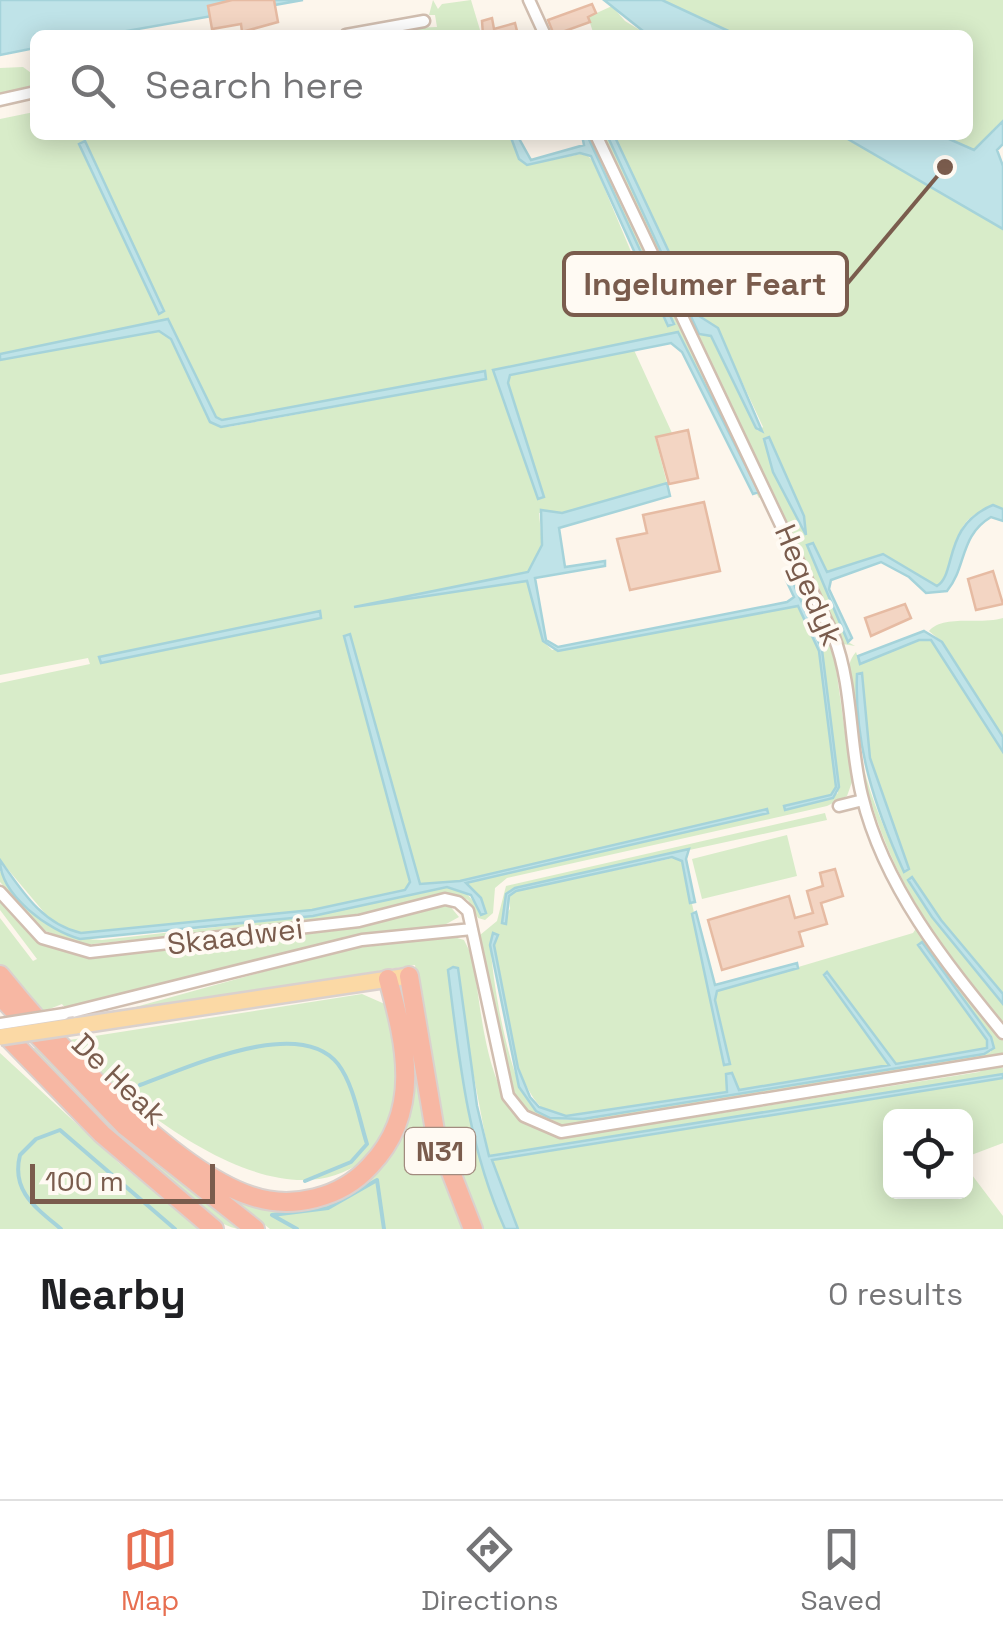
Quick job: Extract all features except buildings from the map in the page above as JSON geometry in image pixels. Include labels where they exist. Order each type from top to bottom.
[{"type":"highway","name":"N31","points":[[0,975],[68,1053],[180,1153],[221,1182],[250,1196],[299,1201],[331,1194],[351,1184],[386,1148],[396,1130],[404,1107],[406,1062],[388,979]]},
{"type":"highway","name":"N31","points":[[409,976],[435,1131],[473,1229]]},
{"type":"highway","name":"De Heak","points":[[0,996],[125,1126],[255,1229]]},
{"type":"highway","name":"De Heak","points":[[0,1026],[102,1134],[214,1229]]},
{"type":"main road","points":[[0,1038],[69,1020],[409,976]]},
{"type":"street","points":[[529,0],[543,30]]},
{"type":"street","points":[[374,30],[424,21]]},
{"type":"street","points":[[0,100],[30,93]]},
{"type":"street","name":"Hegedyk","points":[[598,140],[834,637],[862,800],[896,885],[1003,1033]]},
{"type":"street","points":[[838,806],[862,800]]},
{"type":"street","name":"Skaadwei","points":[[0,892],[42,938],[64,948],[90,952],[359,921],[445,900],[464,906],[472,929]]},
{"type":"street","points":[[0,1026],[69,1020],[362,940],[472,929],[508,1096],[524,1116],[547,1129],[578,1132],[1003,1060]]},
{"type":"green space","points":[[433,0],[438,9],[442,4],[471,0],[480,30],[410,30],[437,27],[435,15],[429,15]]},
{"type":"green space","points":[[662,0],[1003,0],[1003,121],[974,150],[951,140],[973,140],[973,30],[726,30]]},
{"type":"green space","points":[[612,6],[640,30],[592,30],[588,17]]},
{"type":"green space","points":[[23,67],[30,72],[30,87],[0,94],[0,68]]},
{"type":"green space","points":[[30,113],[30,140],[512,140],[519,159],[528,165],[585,153],[593,161],[632,254],[674,324],[589,140],[594,140],[765,495],[759,498],[756,493],[678,333],[494,370],[501,384],[516,372],[634,350],[672,433],[655,437],[667,483],[562,513],[539,513],[542,545],[528,572],[354,607],[527,581],[543,641],[552,650],[798,606],[819,651],[836,787],[831,795],[785,806],[827,800],[838,793],[822,650],[785,570],[799,570],[833,647],[852,782],[847,796],[827,806],[507,878],[495,888],[493,913],[485,920],[478,918],[468,900],[450,893],[356,917],[83,945],[43,930],[0,882],[0,871],[43,920],[69,934],[102,940],[313,916],[447,887],[464,891],[478,906],[476,892],[465,883],[766,810],[460,881],[420,884],[349,634],[344,635],[410,882],[405,890],[312,910],[102,934],[81,933],[53,923],[0,860],[0,683],[90,664],[88,658],[0,675],[0,360],[159,331],[171,339],[210,422],[228,427],[486,379],[484,372],[222,420],[216,417],[168,319],[0,354],[0,119]],"holes":[[[85,142],[164,310],[159,313],[79,145]],[[320,611],[320,618],[101,663],[100,657]]]},
{"type":"green space","points":[[603,140],[609,140],[699,333],[711,336],[758,431],[763,427],[717,328],[699,316],[616,140],[850,140],[1003,229],[1003,509],[985,510],[971,517],[962,528],[937,586],[882,554],[827,572],[813,544],[807,545],[848,642],[855,646],[843,644]]},
{"type":"green space","points":[[1003,618],[1003,737],[942,642],[929,631],[953,621]]},
{"type":"green space","points":[[919,640],[931,640],[1003,752],[1003,994],[941,920],[912,878],[908,880],[932,917],[1003,1004],[1003,1025],[925,918],[887,847],[862,766],[849,693],[849,667],[856,652],[860,663]],"holes":[[[863,678],[870,757],[908,869],[903,871],[874,801],[860,750],[857,701]]]},
{"type":"green space","points":[[825,813],[827,820],[515,888],[505,900],[504,917],[510,909],[509,896],[516,891],[678,857],[729,1063],[715,1000],[717,991],[913,933],[917,927],[1003,1041],[1003,1054],[578,1126],[546,1122],[526,1111],[513,1093],[490,997],[480,935],[497,921],[506,886]],"holes":[[[490,940],[494,942],[517,1063],[538,1103],[551,1113],[610,1113],[728,1092],[726,1074],[731,1073],[739,1090],[988,1048],[987,1040],[918,945],[922,943],[991,1037],[991,1052],[583,1119],[554,1118],[538,1112],[528,1100],[511,1059],[494,980]]]},
{"type":"green space","points":[[787,835],[797,876],[702,899],[692,859]]},
{"type":"green space","points":[[0,901],[40,940],[63,951],[92,957],[333,931],[449,905],[459,917],[439,928],[66,1009],[62,1004],[37,1014],[0,969],[0,918],[33,961],[37,959],[0,910]]},
{"type":"green space","points":[[454,937],[464,940],[472,956],[486,1044],[506,1099],[523,1120],[546,1133],[577,1136],[979,1072],[990,1066],[1003,1068],[1003,1074],[489,1156],[453,967],[449,971],[467,1103],[482,1167],[505,1229],[479,1229],[444,1131],[415,965],[110,1014],[346,949]]},
{"type":"green space","points":[[362,994],[387,1005],[399,1069],[397,1104],[380,1140],[364,1160],[328,1177],[288,1179],[247,1169],[205,1150],[126,1095],[63,1041]]},
{"type":"green space","points":[[415,1031],[469,1229],[270,1229],[201,1174],[223,1187],[323,1200],[394,1142],[408,1032]]},
{"type":"green space","points":[[36,1048],[141,1149],[240,1229],[221,1223],[165,1181],[29,1049]]},
{"type":"green space","points":[[0,1053],[119,1163],[200,1229],[0,1229]]},
{"type":"green space","points":[[1003,1078],[1003,1143],[973,1154],[973,1109],[883,1109],[883,1199],[973,1199],[973,1176],[1003,1216],[1003,1229],[518,1229],[490,1161]]},
{"type":"water","points":[[0,0],[303,0],[132,30],[30,30],[30,49],[0,55]]},
{"type":"water","points":[[604,0],[662,0],[726,30],[642,30]]},
{"type":"water","points":[[1003,121],[1003,144],[997,150],[1003,166],[1003,229],[850,140],[951,140],[974,150]]},
{"type":"water","points":[[512,140],[520,140],[531,160],[584,145],[583,140],[589,140],[674,324],[668,326],[591,156],[580,153],[527,165],[519,159]]},
{"type":"water","points":[[609,140],[616,140],[699,316],[718,328],[762,431],[756,428],[711,336],[699,334]]},
{"type":"water","points":[[85,141],[164,311],[159,314],[79,144]]},
{"type":"water","points":[[168,319],[216,417],[222,420],[485,371],[486,379],[221,427],[210,422],[171,339],[159,331],[0,360],[0,354]]},
{"type":"water","points":[[678,332],[759,492],[753,494],[682,352],[671,343],[510,375],[508,383],[544,497],[538,499],[493,370]]},
{"type":"water","points":[[769,437],[804,516],[806,535],[773,472],[764,439]]},
{"type":"water","points":[[667,483],[670,496],[559,528],[565,567],[605,561],[605,566],[535,578],[546,640],[558,647],[787,602],[794,597],[786,580],[790,575],[822,650],[839,787],[833,798],[785,810],[784,806],[831,795],[836,787],[819,651],[798,606],[558,651],[543,641],[527,581],[354,607],[528,572],[542,545],[541,510],[562,513]]},
{"type":"water","points":[[993,505],[1003,509],[1003,521],[991,517],[973,533],[947,591],[926,593],[909,577],[881,562],[831,580],[829,589],[852,638],[848,642],[807,545],[813,543],[827,572],[883,554],[937,586],[966,525]]},
{"type":"water","points":[[320,611],[321,618],[101,663],[99,657]]},
{"type":"water","points":[[924,631],[942,642],[1003,737],[1003,752],[931,640],[919,640],[860,664],[858,656]]},
{"type":"water","points":[[350,634],[420,884],[460,881],[767,809],[768,813],[466,883],[481,898],[486,913],[481,915],[471,895],[447,887],[313,916],[80,939],[41,920],[17,898],[2,873],[0,860],[44,914],[81,933],[312,910],[405,890],[410,882],[344,636]]},
{"type":"water","points":[[862,673],[870,758],[909,869],[904,872],[884,824],[863,751],[857,700],[857,674]]},
{"type":"water","points":[[689,849],[686,859],[695,902],[690,903],[682,861],[672,857],[516,891],[509,896],[506,924],[502,923],[506,894],[515,888]]},
{"type":"water","points":[[912,877],[941,920],[1003,994],[1003,1004],[932,917],[908,880]]},
{"type":"water","points":[[696,912],[715,985],[797,963],[798,968],[717,991],[715,1000],[730,1064],[724,1065],[692,914]]},
{"type":"water","points":[[493,933],[498,935],[494,945],[518,1068],[530,1097],[539,1107],[566,1116],[727,1092],[726,1074],[732,1073],[739,1090],[889,1065],[824,975],[827,972],[896,1064],[987,1048],[987,1040],[918,945],[922,942],[991,1037],[994,1048],[984,1054],[583,1119],[550,1118],[536,1111],[519,1087],[490,945]]},
{"type":"water","points":[[458,968],[477,1106],[489,1156],[1003,1074],[1003,1078],[492,1160],[518,1229],[505,1229],[482,1166],[467,1102],[448,970]]},
{"type":"waterway","points":[[140,1085],[242,1050],[297,1044],[320,1050],[344,1072],[367,1144],[351,1162],[305,1181]]},
{"type":"waterway","points":[[61,1229],[27,1197],[18,1168],[20,1155],[36,1139],[60,1130],[175,1229]]},
{"type":"waterway","points":[[377,1180],[384,1229]]},
{"type":"waterway","points":[[297,1229],[272,1215],[328,1208],[377,1180]]},
{"type":"place","name":"Ingelumer Feart","points":[[945,167]]}]
